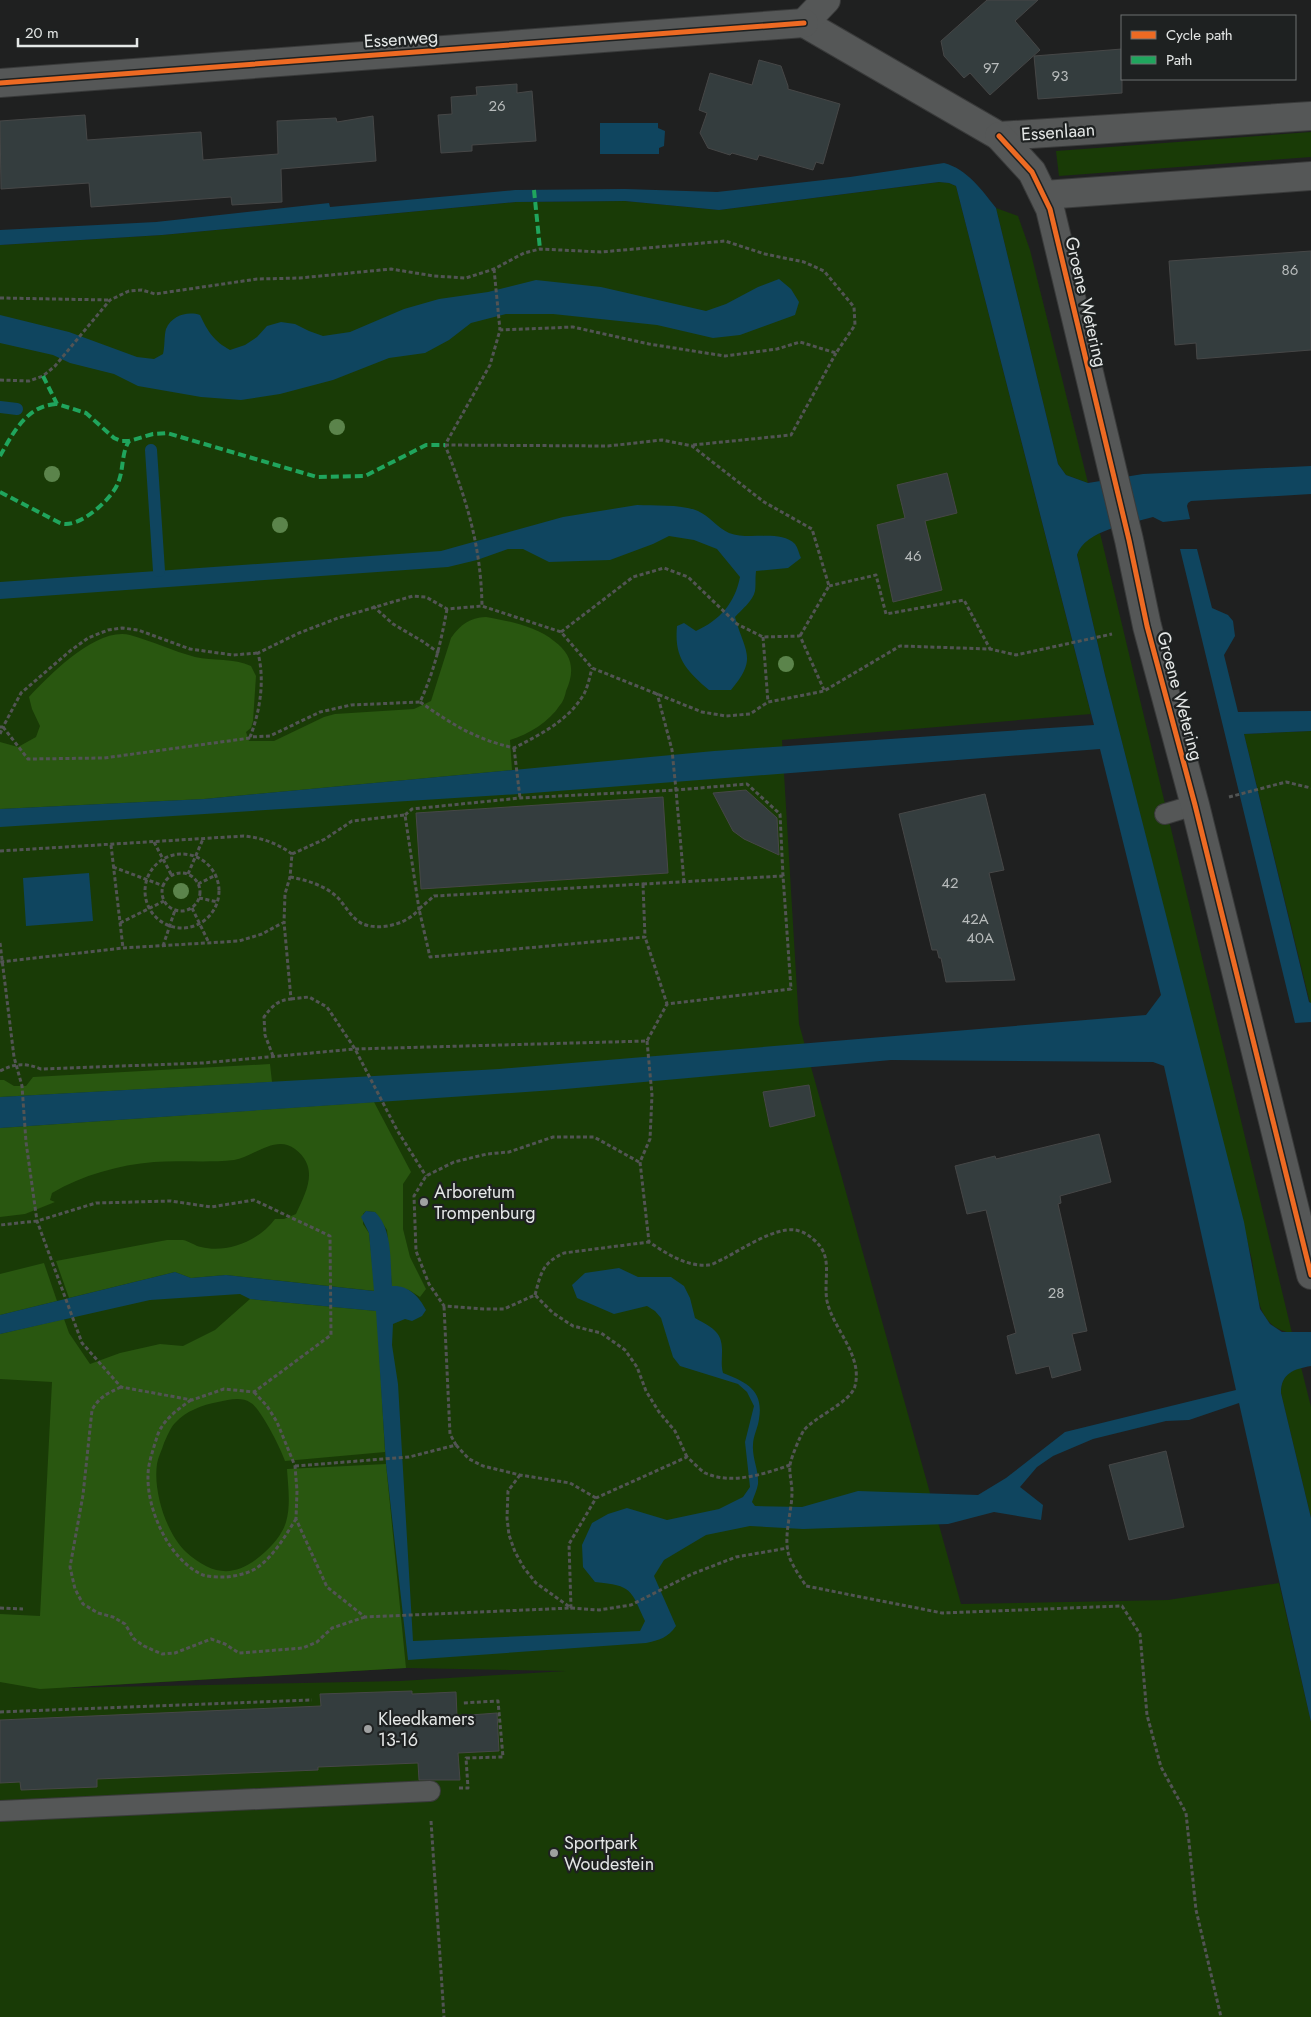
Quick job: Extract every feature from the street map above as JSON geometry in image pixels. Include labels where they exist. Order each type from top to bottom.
[{"type":"street","points":[[804,11],[826,0]]},
{"type":"street","name":"Essenweg","points":[[0,82],[804,11]]},
{"type":"street","name":"Essenlaan","points":[[804,11],[999,136],[1311,116]]},
{"type":"street","name":"Groene Wetering","points":[[999,136],[1032,172],[1050,209],[1129,540],[1147,626],[1194,805],[1311,1275]]},
{"type":"street","points":[[1044,195],[1311,176]]},
{"type":"lane","points":[[1165,814],[1194,805]]},
{"type":"lane","points":[[0,1811],[430,1791]]},
{"type":"path","points":[[0,380],[29,381],[43,376],[55,366],[110,300],[129,291],[142,290],[155,294],[257,279],[300,278],[391,269],[434,276],[466,278],[494,269],[524,253],[540,249],[601,252],[725,241],[765,254],[804,262],[824,271],[854,307],[855,325],[836,354],[791,434],[692,446],[662,440],[608,446],[445,445]]},
{"type":"path","points":[[445,445],[490,364],[500,330],[494,269]]},
{"type":"path","points":[[0,298],[110,300]]},
{"type":"path","points":[[500,330],[573,327],[649,344],[725,356],[777,349],[800,342],[836,354]]},
{"type":"path","points":[[445,445],[464,494],[474,530],[482,578],[482,606]]},
{"type":"path","points":[[692,446],[764,502],[812,529],[829,586]]},
{"type":"path","points":[[560,632],[633,577],[664,568],[688,578],[737,624],[763,637],[800,636]]},
{"type":"path","points":[[800,636],[829,586],[876,575],[886,614],[964,600],[990,649]]},
{"type":"path","points":[[0,734],[1,727],[21,693],[70,650],[88,638],[108,630],[122,628],[138,630],[190,649],[234,655],[258,653],[299,633],[373,606],[413,596],[426,597],[447,609],[482,606],[560,632],[592,668],[702,712],[726,716],[750,714],[768,702],[824,691],[900,646],[990,649],[1016,655],[1121,632]]},
{"type":"path","points":[[373,606],[393,624],[439,653]]},
{"type":"path","points":[[420,702],[439,653],[447,609]]},
{"type":"path","points":[[800,636],[824,691]]},
{"type":"path","points":[[763,637],[768,702]]},
{"type":"path","points":[[250,738],[257,720],[260,693],[262,666],[258,653]]},
{"type":"path","points":[[1,727],[28,759],[104,758],[270,736],[320,712],[351,705],[420,702],[468,734],[491,743],[514,748],[557,724],[573,710],[585,692],[592,668]]},
{"type":"path","points":[[657,693],[672,750],[684,882]]},
{"type":"path","points":[[514,748],[520,798]]},
{"type":"path","points":[[1226,798],[1286,782],[1311,788]]},
{"type":"path","points":[[292,854],[325,839],[352,821],[405,815],[412,809],[520,798],[676,790],[747,784],[780,814],[791,989],[667,1004]]},
{"type":"path","points":[[405,815],[418,909],[430,957],[645,937]]},
{"type":"path","points":[[0,851],[244,836],[258,837],[279,845],[292,854]]},
{"type":"path","points":[[188,874],[203,839]]},
{"type":"path","points":[[154,842],[172,876]]},
{"type":"path","points":[[111,845],[123,948]]},
{"type":"path","points":[[178,854],[195,856],[211,867],[216,875],[220,890],[218,902],[212,914],[199,924],[192,928],[179,929],[156,918],[149,909],[145,897],[147,879],[156,864],[163,859],[178,854]]},
{"type":"path","points":[[291,998],[284,922],[285,894],[290,877],[292,854]]},
{"type":"path","points":[[113,866],[164,886]]},
{"type":"path","points":[[179,873],[188,874],[198,884],[199,898],[192,908],[175,910],[164,901],[162,889],[168,878],[179,873]]},
{"type":"path","points":[[198,884],[216,875]]},
{"type":"path","points":[[290,877],[308,880],[327,890],[338,898],[346,909],[362,923],[376,927],[413,917],[418,909],[434,896],[783,876]]},
{"type":"path","points":[[643,884],[645,937],[667,1004],[647,1041],[652,1094],[650,1139],[640,1162],[649,1242]]},
{"type":"path","points":[[199,898],[218,902]]},
{"type":"path","points":[[120,923],[164,901]]},
{"type":"path","points":[[192,908],[209,943]]},
{"type":"path","points":[[163,946],[175,910]]},
{"type":"path","points":[[1,962],[123,948],[239,941],[262,934],[284,922]]},
{"type":"path","points":[[0,943],[16,1065],[22,1086],[26,1142],[37,1221],[82,1342],[121,1386],[192,1400]]},
{"type":"path","points":[[273,1056],[265,1035],[264,1017],[272,1006],[281,1000],[309,997],[327,1007],[355,1049],[397,1130],[426,1176]]},
{"type":"path","points":[[0,1071],[16,1065],[29,1064],[41,1069],[193,1064],[355,1049],[647,1041]]},
{"type":"path","points":[[596,1498],[570,1483],[520,1475],[483,1466],[469,1458],[456,1445],[450,1434],[444,1306],[430,1284],[416,1251],[414,1196],[426,1176],[454,1162],[487,1154],[508,1152],[553,1137],[594,1137],[640,1162]]},
{"type":"path","points":[[0,1225],[37,1221],[96,1202],[170,1201],[211,1207],[254,1200],[330,1236],[331,1335],[254,1392]]},
{"type":"path","points":[[535,1295],[542,1269],[552,1259],[564,1253],[649,1242],[670,1256],[690,1264],[709,1265],[776,1232],[793,1229],[803,1232],[816,1241],[823,1249],[827,1259],[827,1298],[830,1310],[854,1361],[855,1387],[846,1398],[818,1417],[803,1431],[790,1465],[792,1491],[788,1553],[806,1586],[942,1613],[1122,1606],[1140,1634],[1147,1715],[1161,1767],[1186,1813],[1196,1910],[1221,2017]]},
{"type":"path","points":[[444,1306],[504,1309],[535,1295]]},
{"type":"path","points":[[535,1295],[553,1313],[572,1326],[600,1334],[625,1350],[637,1368],[646,1391],[659,1412],[675,1431],[687,1457],[704,1472],[729,1478],[747,1477],[790,1465]]},
{"type":"path","points":[[121,1386],[105,1394],[97,1401],[92,1410],[83,1495],[70,1567],[75,1589],[83,1604],[98,1613],[113,1617],[125,1624],[134,1639],[162,1654],[175,1653],[211,1639],[225,1644],[239,1653],[303,1648],[316,1642],[332,1628],[365,1617],[570,1608],[599,1610],[631,1605],[692,1574],[736,1557],[788,1548]]},
{"type":"path","points":[[296,1519],[277,1548],[257,1568],[245,1574],[217,1577],[204,1575],[187,1564],[173,1550],[154,1516],[150,1497],[148,1477],[150,1460],[160,1429],[174,1413],[192,1400],[224,1388],[254,1392],[267,1406],[277,1422],[295,1466],[297,1490],[296,1519],[327,1587],[365,1617]]},
{"type":"path","points":[[295,1466],[409,1457],[456,1445]]},
{"type":"path","points":[[570,1608],[570,1544],[596,1498],[687,1457]]},
{"type":"path","points":[[520,1475],[508,1491],[508,1526],[515,1552],[524,1568],[536,1583],[570,1608]]},
{"type":"path","points":[[0,1608],[23,1609]]},
{"type":"path","points":[[0,1712],[312,1700]]},
{"type":"path","points":[[444,2017],[430,1791],[468,1788],[466,1758],[503,1757],[498,1701],[463,1703]]},
{"type":"path","points":[[426,1861],[433,1860]]},
{"type":"green space","points":[[1311,132],[1311,157],[1059,176],[1056,151]]},
{"type":"green space","name":"Arboretum Trompenburg","points":[[940,182],[956,186],[1091,714],[782,740],[799,1024],[961,1604],[1168,1600],[1279,1583],[1311,1722],[1311,2017],[0,2017],[0,245],[162,235],[516,202],[625,201],[719,210]],"holes":[[[406,1668],[566,1671],[400,1681],[60,1688]]]},
{"type":"green space","points":[[996,208],[1018,216],[1030,250],[1088,483],[1066,475],[1058,464]]},
{"type":"green space","points":[[1100,533],[1292,1333],[1280,1330],[1271,1324],[1260,1306],[1252,1260],[1105,675],[1077,555],[1086,541]]},
{"type":"green space","points":[[486,617],[539,631],[560,646],[569,658],[571,677],[563,701],[550,717],[538,727],[510,740],[512,770],[204,799],[0,809],[0,742],[18,747],[36,737],[40,726],[29,697],[61,666],[89,645],[103,638],[117,634],[130,635],[195,657],[238,662],[251,666],[256,676],[253,721],[251,728],[246,732],[249,741],[274,741],[324,717],[335,714],[414,709],[431,701],[451,638],[466,623]]},
{"type":"green space","points":[[1311,731],[1311,1003],[1310,1003],[1244,734]]},
{"type":"green space","points":[[270,1064],[272,1082],[0,1097],[0,1080],[4,1080],[14,1086],[26,1086],[33,1077]]},
{"type":"green space","points":[[374,1102],[411,1172],[403,1184],[403,1229],[410,1257],[426,1289],[420,1297],[409,1290],[392,1287],[387,1230],[375,1212],[366,1211],[363,1214],[363,1224],[369,1233],[375,1291],[226,1275],[191,1278],[175,1272],[69,1298],[56,1261],[167,1240],[188,1241],[211,1249],[232,1247],[252,1239],[269,1227],[275,1219],[284,1219],[296,1214],[307,1189],[309,1172],[303,1156],[288,1145],[272,1145],[234,1160],[154,1162],[114,1168],[88,1176],[52,1193],[50,1200],[55,1202],[25,1214],[0,1217],[0,1128]]},
{"type":"green space","points":[[44,1263],[57,1301],[0,1315],[0,1274]]},
{"type":"green space","points":[[250,1299],[377,1311],[385,1452],[285,1461],[265,1421],[251,1403],[235,1399],[206,1405],[189,1412],[175,1423],[158,1459],[157,1486],[162,1511],[167,1523],[179,1544],[196,1560],[216,1570],[235,1570],[255,1560],[265,1552],[283,1530],[286,1522],[289,1496],[287,1469],[386,1464],[406,1668],[40,1689],[0,1682],[0,1614],[40,1616],[52,1382],[0,1379],[0,1334],[64,1319],[69,1333],[90,1364],[120,1353],[160,1344],[183,1346],[215,1330]]},
{"type":"green space","points":[[1301,1367],[1311,1407],[1311,1518],[1281,1393],[1282,1383],[1286,1376]]},
{"type":"water","points":[[600,123],[658,123],[658,128],[665,131],[664,146],[659,148],[659,154],[600,154]]},
{"type":"water","points":[[944,163],[967,175],[996,208],[1058,464],[1066,475],[1088,483],[1143,474],[1311,466],[1311,494],[1191,501],[1187,506],[1190,519],[1163,522],[1153,517],[1109,529],[1089,540],[1082,546],[1077,555],[1105,675],[1244,1222],[1260,1309],[1270,1324],[1282,1332],[1311,1332],[1311,1366],[1294,1371],[1286,1376],[1281,1393],[1311,1518],[1311,1722],[1239,1403],[1189,1420],[1166,1421],[1093,1439],[1053,1456],[1037,1467],[1020,1487],[1043,1505],[1041,1520],[994,1512],[948,1524],[803,1529],[750,1526],[706,1535],[664,1560],[654,1576],[676,1626],[666,1636],[655,1641],[408,1660],[386,1464],[376,1311],[250,1299],[240,1294],[150,1300],[0,1334],[0,1315],[175,1272],[191,1278],[226,1275],[374,1291],[369,1233],[361,1217],[366,1211],[375,1212],[381,1219],[388,1237],[392,1286],[408,1289],[420,1300],[426,1310],[422,1316],[412,1321],[405,1319],[393,1324],[392,1345],[398,1384],[413,1641],[640,1631],[645,1621],[629,1591],[617,1585],[595,1582],[583,1567],[582,1545],[592,1523],[608,1514],[627,1508],[667,1520],[719,1509],[743,1497],[750,1487],[745,1442],[754,1406],[747,1392],[738,1384],[680,1366],[673,1357],[661,1318],[647,1306],[614,1314],[577,1298],[572,1285],[585,1273],[619,1268],[638,1277],[671,1277],[684,1286],[690,1298],[695,1318],[715,1331],[721,1340],[723,1373],[746,1384],[756,1394],[759,1401],[759,1419],[753,1445],[758,1479],[758,1486],[752,1502],[755,1506],[802,1507],[858,1491],[978,1495],[1006,1478],[1065,1432],[1236,1390],[1164,1066],[1153,1062],[891,1060],[554,1090],[0,1128],[0,1097],[499,1069],[1146,1015],[1161,995],[1100,749],[519,794],[0,827],[0,809],[204,799],[714,751],[1094,725],[956,186],[939,182],[719,210],[625,201],[516,202],[162,235],[0,245],[0,230],[156,222],[329,203],[330,207],[515,190],[625,189],[717,192],[850,177]]},
{"type":"water","points":[[779,279],[791,289],[799,302],[795,315],[740,335],[713,338],[657,325],[553,314],[506,314],[471,323],[449,340],[425,353],[389,358],[333,380],[280,394],[241,400],[201,397],[138,386],[114,374],[70,363],[53,355],[0,343],[0,315],[69,332],[137,357],[154,359],[163,354],[165,332],[169,324],[176,317],[186,314],[200,315],[212,336],[230,350],[245,345],[257,337],[267,326],[281,322],[295,324],[323,336],[350,332],[404,309],[439,299],[488,292],[536,280],[601,287],[706,311],[726,304],[758,287]]},
{"type":"water","points":[[637,505],[676,506],[691,509],[702,513],[729,533],[746,536],[781,537],[789,540],[797,547],[801,558],[788,568],[756,571],[754,595],[735,617],[745,647],[747,662],[731,690],[709,690],[688,669],[680,655],[677,626],[684,623],[696,631],[712,622],[730,603],[740,577],[717,549],[694,540],[669,536],[610,560],[549,562],[523,549],[508,549],[477,560],[448,567],[0,599],[0,582],[441,551],[563,517]]},
{"type":"water","points":[[1180,549],[1197,549],[1212,608],[1228,615],[1233,621],[1235,636],[1224,655],[1238,712],[1311,711],[1311,731],[1244,734],[1309,1002],[1311,1003],[1311,1022],[1295,1023]]},
{"type":"water","points":[[89,873],[93,921],[26,926],[23,878]]},
{"type":"building","points":[[987,0],[1038,0],[1015,21],[1040,50],[990,95],[970,73],[964,78],[944,56],[941,41]]},
{"type":"building","points":[[1121,49],[1122,93],[1038,99],[1034,56]]},
{"type":"building","points":[[759,60],[781,66],[788,89],[840,104],[823,164],[816,162],[813,170],[759,155],[757,160],[732,153],[730,155],[708,148],[700,133],[707,113],[699,110],[710,73],[752,85]]},
{"type":"building","points":[[517,84],[517,93],[532,91],[536,141],[472,145],[472,151],[441,153],[438,115],[452,114],[451,97],[477,95],[476,87]]},
{"type":"building","points":[[85,115],[87,140],[201,132],[203,160],[278,154],[277,121],[336,118],[337,122],[373,116],[376,161],[281,169],[282,202],[232,205],[231,197],[91,207],[89,183],[1,189],[0,121]]},
{"type":"building","points":[[1311,251],[1311,350],[1197,359],[1196,343],[1175,345],[1169,261]]},
{"type":"building","points":[[947,473],[957,513],[925,521],[942,590],[893,602],[877,525],[905,518],[897,485]]},
{"type":"building","points":[[746,790],[777,818],[779,855],[744,839],[733,831],[713,793]]},
{"type":"building","points":[[985,794],[1004,870],[989,873],[1015,980],[946,982],[941,958],[939,958],[937,950],[932,950],[899,814]]},
{"type":"building","points":[[663,797],[668,873],[421,889],[416,813]]},
{"type":"building","points":[[809,1085],[815,1116],[770,1127],[763,1092]]},
{"type":"building","points":[[1099,1134],[1111,1182],[1060,1196],[1061,1203],[1058,1204],[1087,1331],[1072,1334],[1081,1370],[1052,1378],[1049,1366],[1016,1374],[1007,1336],[1016,1333],[986,1210],[967,1214],[955,1166],[995,1156],[996,1159]]},
{"type":"building","points":[[1166,1451],[1184,1527],[1129,1540],[1109,1465]]},
{"type":"building","points":[[412,1691],[412,1694],[456,1692],[457,1716],[497,1713],[499,1751],[458,1753],[460,1780],[419,1780],[418,1763],[318,1767],[318,1770],[97,1779],[97,1787],[21,1790],[20,1782],[0,1783],[0,1720],[321,1706],[320,1694]]},
{"type":"waterway","points":[[0,407],[17,409]]},
{"type":"waterway","points":[[151,450],[159,571]]},
{"type":"marked path","points":[[534,190],[540,249]]},
{"type":"marked path","points":[[43,376],[57,404],[86,413],[114,438],[121,441],[167,433],[317,477],[365,476],[426,445],[445,445]]},
{"type":"marked path","points":[[0,456],[10,438],[29,415],[37,409],[57,404]]},
{"type":"marked path","points":[[0,492],[60,523],[76,522],[94,512],[115,490],[120,478],[126,446],[129,441]]},
{"type":"cycle path","points":[[0,83],[804,23]]},
{"type":"cycle path","points":[[999,136],[1032,172],[1050,209],[1129,540],[1147,626],[1195,805],[1311,1275]]},
{"type":"place","name":"Arboretum Trompenburg","points":[[424,1202]]},
{"type":"place","name":"Kleedkamers 13-16","points":[[368,1729]]},
{"type":"place","name":"Sportpark Woudestein","points":[[554,1853]]}]
